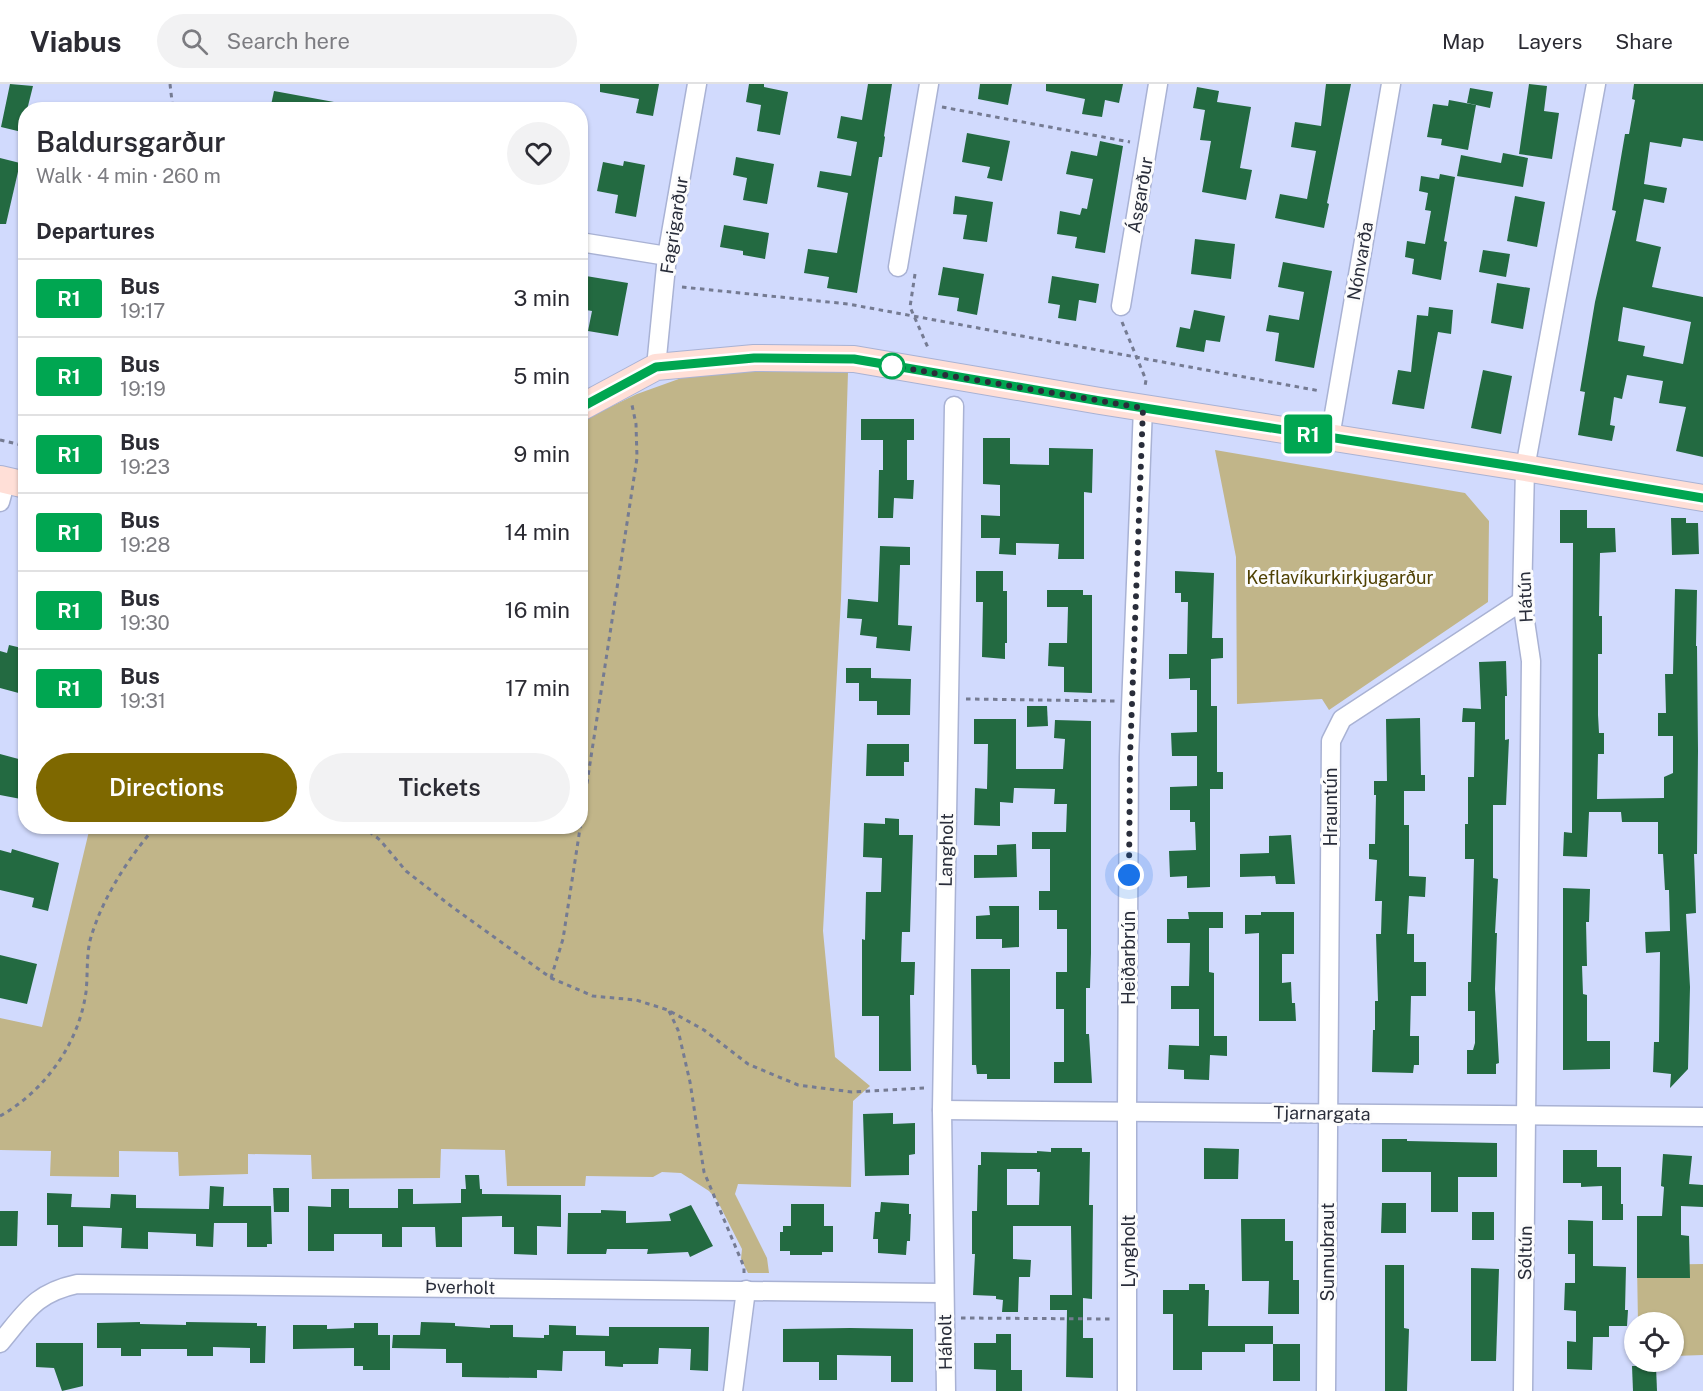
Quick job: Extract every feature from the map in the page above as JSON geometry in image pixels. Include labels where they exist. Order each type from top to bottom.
[{"type":"street","name":"Fagrigarður","points":[[656,367],[667,256],[697,84]]},
{"type":"street","points":[[898,267],[929,84]]},
{"type":"street","name":"Ásgarður","points":[[1121,306],[1158,84]]},
{"type":"street","name":"Nónvarða","points":[[1330,437],[1391,84]]},
{"type":"street","name":"Hátún","points":[[1527,1115],[1531,662],[1522,601],[1525,468],[1596,84]]},
{"type":"street","points":[[588,243],[667,256]]},
{"type":"street","points":[[588,404],[656,367],[754,358],[854,359],[1703,498]]},
{"type":"street","name":"Langholt","points":[[944,1293],[942,1088],[954,406]]},
{"type":"street","name":"Heiðarbrún","points":[[1127,1112],[1132,702],[1143,408]]},
{"type":"street","name":"Hrauntún","points":[[1328,1113],[1330,741],[1342,719],[1522,601]]},
{"type":"street","name":"Tjarnargata","points":[[942,1110],[1703,1117]]},
{"type":"street","name":"Lyngholt","points":[[1127,1112],[1127,1391]]},
{"type":"street","name":"Sunnubraut","points":[[1326,1391],[1328,1113]]},
{"type":"street","name":"Sóltún","points":[[1523,1391],[1527,1115]]},
{"type":"street","name":"Þverholt","points":[[0,1343],[42,1296],[58,1288],[78,1284],[944,1293]]},
{"type":"street","points":[[733,1391],[746,1290]]},
{"type":"street","name":"Háholt","points":[[944,1293],[946,1391]]},
{"type":"path","points":[[170,84],[172,102]]},
{"type":"path","points":[[925,104],[1148,146]]},
{"type":"path","points":[[898,267],[916,273],[910,308],[929,350],[948,354],[947,376]]},
{"type":"path","points":[[664,285],[848,304],[1337,394]]},
{"type":"path","points":[[1121,306],[1122,322],[1146,380],[1143,408]]},
{"type":"path","points":[[588,776],[637,458],[636,424],[627,384]]},
{"type":"path","points":[[0,440],[18,444]]},
{"type":"path","points":[[949,699],[1132,702]]},
{"type":"path","points":[[0,1116],[32,1093],[52,1072],[61,1057],[81,1016],[86,994],[90,941],[97,918],[130,860],[150,834]]},
{"type":"path","points":[[372,834],[380,840],[405,871],[551,978],[593,996],[636,1000],[668,1010],[704,1030],[748,1064],[798,1085],[852,1092],[942,1088]]},
{"type":"path","points":[[551,978],[563,939],[579,834]]},
{"type":"path","points":[[668,1010],[678,1030],[685,1061],[704,1172],[744,1268],[746,1290]]},
{"type":"path","points":[[945,1318],[1128,1319]]},
{"type":"green space","points":[[779,362],[848,372],[841,599],[823,931],[835,1057],[870,1086],[853,1101],[851,1187],[738,1184],[735,1194],[767,1258],[769,1273],[748,1273],[741,1259],[742,1249],[717,1200],[709,1191],[681,1173],[662,1172],[653,1177],[586,1176],[585,1186],[507,1186],[505,1150],[441,1149],[440,1178],[312,1179],[311,1155],[248,1154],[248,1174],[179,1176],[178,1152],[119,1151],[119,1177],[50,1176],[51,1151],[0,1150],[0,1018],[42,1027],[88,834],[588,834],[588,418],[637,394],[701,371]]},
{"type":"green space","name":"Keflavíkurkirkjugarður","points":[[1215,450],[1465,493],[1489,521],[1488,602],[1329,710],[1322,699],[1237,704],[1236,557]]},
{"type":"green space","points":[[1703,1264],[1703,1355],[1684,1356],[1684,1312],[1638,1312],[1637,1265]]},
{"type":"building","points":[[10,84],[33,86],[29,102],[18,102],[18,131],[1,127]]},
{"type":"building","points":[[600,84],[659,84],[653,116],[636,113],[639,99],[600,92]]},
{"type":"building","points":[[749,84],[764,84],[764,87],[788,92],[780,135],[757,131],[761,105],[746,102]]},
{"type":"building","points":[[868,84],[892,84],[882,157],[879,157],[857,293],[827,288],[829,277],[804,273],[808,249],[837,253],[848,193],[817,187],[820,171],[851,176],[857,142],[837,138],[841,116],[862,120]]},
{"type":"building","points":[[980,84],[1012,84],[1008,105],[978,99]]},
{"type":"building","points":[[1046,84],[1123,84],[1119,103],[1105,100],[1102,117],[1082,114],[1085,99],[1046,91]]},
{"type":"building","points":[[1326,84],[1351,84],[1324,228],[1275,218],[1280,194],[1307,199],[1316,151],[1291,147],[1295,122],[1321,126]]},
{"type":"building","points":[[1529,84],[1547,86],[1544,111],[1559,113],[1552,159],[1519,154]]},
{"type":"building","points":[[1634,84],[1703,84],[1703,141],[1683,138],[1681,147],[1650,142],[1644,184],[1667,188],[1664,203],[1644,199],[1636,241],[1661,247],[1652,287],[1703,297],[1703,457],[1676,451],[1686,407],[1659,403],[1663,381],[1627,375],[1622,399],[1614,397],[1610,425],[1615,426],[1612,441],[1578,435],[1585,392],[1580,391],[1595,302],[1616,211],[1612,210],[1625,134],[1629,134],[1635,100],[1632,99]],"holes":[[[1623,307],[1691,322],[1683,364],[1643,356],[1645,346],[1618,341]]]},
{"type":"building","points":[[1197,87],[1219,91],[1217,102],[1251,107],[1240,168],[1252,170],[1246,200],[1202,192],[1211,141],[1200,140],[1205,110],[1193,108]]},
{"type":"building","points":[[1470,88],[1493,92],[1490,108],[1467,103]]},
{"type":"building","points":[[274,91],[334,102],[272,102]]},
{"type":"building","points":[[1449,100],[1476,105],[1468,150],[1441,145],[1442,139],[1427,137],[1433,104],[1448,106]]},
{"type":"building","points":[[967,133],[1010,141],[1002,181],[987,178],[990,167],[962,162]]},
{"type":"building","points":[[1100,141],[1123,146],[1105,253],[1075,248],[1077,237],[1057,234],[1060,211],[1080,215],[1082,208],[1087,209],[1093,179],[1066,174],[1071,151],[1097,156]]},
{"type":"building","points":[[1503,153],[1528,158],[1523,187],[1457,176],[1461,155],[1501,163]]},
{"type":"building","points":[[736,157],[774,164],[767,204],[743,200],[747,178],[733,175]]},
{"type":"building","points":[[0,158],[18,162],[18,172],[6,224],[0,224]]},
{"type":"building","points":[[624,161],[645,165],[636,217],[615,213],[618,195],[597,191],[603,162],[623,166]]},
{"type":"building","points":[[1440,174],[1455,177],[1444,241],[1447,242],[1441,280],[1412,274],[1414,259],[1405,257],[1407,241],[1425,244],[1431,211],[1425,210],[1428,193],[1419,191],[1421,176],[1439,179]]},
{"type":"building","points":[[955,196],[993,202],[987,242],[963,239],[967,215],[953,214]]},
{"type":"building","points":[[1515,196],[1545,202],[1537,247],[1507,241]]},
{"type":"building","points":[[724,225],[769,233],[765,259],[743,255],[743,251],[720,247]]},
{"type":"building","points":[[1195,239],[1235,244],[1231,279],[1191,274]]},
{"type":"building","points":[[1483,250],[1510,254],[1506,277],[1479,272]]},
{"type":"building","points":[[1283,262],[1332,271],[1314,368],[1275,361],[1279,333],[1266,331],[1269,315],[1299,320],[1304,292],[1278,287]]},
{"type":"building","points":[[943,267],[984,274],[977,315],[957,311],[959,298],[938,295]]},
{"type":"building","points":[[588,276],[628,283],[618,336],[588,331],[592,311],[588,310]]},
{"type":"building","points":[[1052,276],[1099,284],[1096,303],[1079,300],[1076,321],[1058,318],[1060,305],[1048,303]]},
{"type":"building","points":[[1497,283],[1530,288],[1523,329],[1491,323]]},
{"type":"building","points":[[1429,307],[1453,310],[1451,334],[1438,332],[1424,409],[1392,404],[1398,370],[1411,372],[1417,315],[1428,316]]},
{"type":"building","points":[[1194,310],[1225,316],[1220,342],[1206,340],[1204,352],[1176,347],[1180,327],[1190,329]]},
{"type":"building","points":[[1483,370],[1512,376],[1501,434],[1471,428]]},
{"type":"building","points":[[861,419],[914,419],[914,440],[907,440],[907,480],[914,480],[913,499],[894,498],[893,518],[878,518],[879,470],[883,470],[883,440],[861,440]]},
{"type":"building","points":[[983,438],[1010,438],[1010,464],[1049,465],[1049,448],[1093,449],[1092,493],[1084,492],[1084,559],[1058,559],[1059,544],[1016,543],[1016,555],[999,554],[1000,538],[981,538],[981,515],[1000,516],[1000,485],[983,484]]},
{"type":"building","points":[[1560,510],[1587,510],[1587,528],[1615,528],[1616,552],[1600,553],[1599,616],[1602,616],[1602,654],[1598,654],[1598,715],[1599,733],[1604,733],[1604,754],[1598,754],[1597,799],[1664,798],[1664,777],[1673,773],[1673,736],[1658,736],[1658,713],[1666,713],[1665,674],[1673,674],[1675,589],[1697,590],[1697,854],[1694,854],[1696,913],[1686,914],[1690,987],[1688,1069],[1670,1088],[1671,1074],[1653,1072],[1654,1042],[1659,1042],[1660,952],[1646,953],[1645,932],[1670,931],[1669,890],[1665,890],[1663,854],[1658,854],[1658,822],[1622,822],[1621,812],[1589,812],[1587,857],[1563,856],[1564,832],[1572,833],[1573,543],[1560,543]]},
{"type":"building","points":[[1671,518],[1686,518],[1686,523],[1698,523],[1699,554],[1672,555]]},
{"type":"building","points":[[880,546],[910,547],[910,565],[900,565],[898,625],[912,626],[910,651],[876,648],[877,637],[860,635],[862,619],[847,618],[848,599],[878,602]]},
{"type":"building","points":[[976,571],[1003,571],[1003,591],[1007,591],[1005,659],[982,657],[983,602],[976,602]]},
{"type":"building","points":[[1175,571],[1214,573],[1212,638],[1223,638],[1223,658],[1211,659],[1211,706],[1217,706],[1217,772],[1223,772],[1223,789],[1210,789],[1210,887],[1187,888],[1187,876],[1170,877],[1169,851],[1196,850],[1195,822],[1190,822],[1190,810],[1170,810],[1170,787],[1197,786],[1197,756],[1172,756],[1171,733],[1197,732],[1197,690],[1190,690],[1190,678],[1169,679],[1169,654],[1187,654],[1188,602],[1181,602],[1181,593],[1175,593]]},
{"type":"building","points":[[1047,590],[1083,590],[1083,595],[1092,595],[1092,693],[1064,692],[1064,667],[1048,666],[1049,643],[1067,643],[1068,607],[1047,607]]},
{"type":"building","points":[[9,645],[18,647],[18,693],[0,688],[0,651],[7,653]]},
{"type":"building","points":[[1506,661],[1505,740],[1509,739],[1506,805],[1493,805],[1493,878],[1498,879],[1495,989],[1499,1063],[1496,1064],[1496,1074],[1467,1074],[1467,1050],[1473,1050],[1475,1043],[1475,1011],[1468,1011],[1468,982],[1471,982],[1474,859],[1465,859],[1465,824],[1468,824],[1468,777],[1474,777],[1475,722],[1462,722],[1463,708],[1481,709],[1479,662]]},
{"type":"building","points":[[846,668],[871,668],[871,678],[911,679],[910,715],[877,715],[877,701],[859,701],[859,683],[846,683]]},
{"type":"building","points":[[1027,706],[1047,706],[1048,726],[1027,727]]},
{"type":"building","points":[[1420,718],[1421,775],[1425,775],[1425,791],[1404,791],[1404,825],[1409,825],[1409,876],[1426,877],[1425,897],[1409,896],[1407,934],[1414,934],[1414,962],[1426,962],[1426,996],[1411,996],[1410,1036],[1419,1036],[1419,1065],[1414,1065],[1413,1073],[1372,1072],[1375,1001],[1378,1001],[1376,934],[1381,934],[1382,901],[1375,901],[1377,860],[1369,859],[1369,844],[1375,844],[1374,781],[1387,781],[1386,719]]},
{"type":"building","points":[[974,719],[1016,719],[1016,769],[1063,769],[1065,739],[1054,738],[1055,720],[1091,721],[1091,953],[1090,988],[1086,988],[1086,1034],[1089,1034],[1092,1083],[1054,1083],[1054,1062],[1064,1062],[1064,1009],[1056,1009],[1056,972],[1067,972],[1067,929],[1057,929],[1057,910],[1039,910],[1039,891],[1050,891],[1050,849],[1032,849],[1032,832],[1066,832],[1067,804],[1054,804],[1055,789],[1014,788],[1013,803],[1000,802],[1000,826],[974,825],[975,788],[987,789],[988,744],[974,744]]},
{"type":"building","points":[[867,744],[909,744],[909,762],[904,762],[904,776],[866,776]]},
{"type":"building","points":[[0,754],[18,759],[18,798],[0,795]]},
{"type":"building","points":[[885,818],[899,819],[899,835],[913,835],[910,932],[902,932],[901,962],[915,962],[914,995],[910,995],[911,1071],[879,1071],[879,1016],[862,1016],[862,939],[865,940],[866,892],[881,892],[882,858],[863,857],[864,823],[885,824]]},
{"type":"building","points":[[1291,835],[1295,884],[1276,884],[1275,876],[1240,877],[1240,854],[1269,853],[1269,836]]},
{"type":"building","points":[[1016,844],[1017,877],[974,878],[974,855],[997,855],[997,845]]},
{"type":"building","points":[[12,849],[59,863],[48,911],[32,907],[34,898],[0,890],[0,850],[11,853]]},
{"type":"building","points":[[1563,888],[1590,889],[1589,922],[1586,922],[1587,966],[1582,966],[1583,994],[1587,995],[1587,1041],[1610,1041],[1610,1069],[1563,1070]]},
{"type":"building","points":[[989,906],[1019,906],[1019,947],[1002,948],[1002,939],[976,939],[976,916],[990,915]]},
{"type":"building","points":[[1188,912],[1223,912],[1223,928],[1209,928],[1209,972],[1214,973],[1214,1036],[1227,1036],[1227,1056],[1210,1055],[1209,1080],[1184,1079],[1184,1070],[1168,1069],[1169,1045],[1199,1046],[1199,1009],[1171,1009],[1171,986],[1189,986],[1190,943],[1167,943],[1167,919],[1189,919]]},
{"type":"building","points":[[1261,912],[1294,912],[1294,954],[1282,954],[1282,983],[1291,982],[1296,1021],[1259,1021],[1259,933],[1245,934],[1245,915],[1261,915]]},
{"type":"building","points":[[0,955],[37,964],[27,1004],[0,998]]},
{"type":"building","points":[[971,969],[1010,969],[1010,1079],[987,1079],[987,1074],[977,1074],[976,1065],[972,1065]]},
{"type":"building","points":[[893,1113],[893,1124],[915,1123],[915,1154],[909,1155],[909,1175],[865,1176],[863,1114]]},
{"type":"building","points":[[1382,1139],[1497,1143],[1497,1177],[1458,1177],[1458,1212],[1431,1212],[1431,1172],[1382,1172]]},
{"type":"building","points":[[1051,1148],[1082,1148],[1082,1152],[1090,1152],[1089,1205],[1093,1205],[1092,1299],[1083,1298],[1083,1338],[1093,1338],[1093,1378],[1066,1377],[1067,1310],[1050,1310],[1050,1295],[1072,1295],[1071,1226],[1013,1226],[1013,1259],[1031,1260],[1030,1277],[1019,1277],[1018,1312],[1002,1312],[1003,1300],[996,1299],[996,1296],[973,1295],[975,1254],[972,1254],[972,1211],[977,1211],[978,1165],[981,1165],[981,1152],[1051,1152]],"holes":[[[1007,1169],[1037,1169],[1037,1172],[1040,1172],[1039,1205],[1007,1205]]]},
{"type":"building","points":[[1204,1148],[1239,1149],[1238,1179],[1204,1179]]},
{"type":"building","points":[[1563,1150],[1597,1150],[1597,1167],[1621,1167],[1623,1220],[1602,1220],[1602,1186],[1581,1187],[1581,1183],[1563,1183]]},
{"type":"building","points":[[1663,1154],[1692,1156],[1689,1184],[1703,1185],[1703,1207],[1681,1206],[1681,1235],[1689,1236],[1690,1278],[1637,1278],[1637,1216],[1662,1216]]},
{"type":"building","points":[[465,1175],[479,1175],[482,1194],[561,1195],[561,1227],[537,1226],[537,1255],[514,1254],[514,1227],[502,1227],[502,1216],[462,1217],[462,1247],[436,1247],[435,1227],[402,1227],[402,1247],[382,1247],[382,1234],[334,1234],[334,1251],[308,1251],[308,1206],[331,1207],[331,1189],[349,1189],[349,1208],[398,1208],[398,1189],[413,1189],[413,1204],[461,1203],[461,1189],[466,1189]]},
{"type":"building","points":[[210,1186],[224,1187],[223,1206],[271,1206],[272,1244],[267,1244],[267,1247],[247,1247],[247,1223],[214,1223],[213,1247],[196,1246],[196,1234],[148,1232],[148,1249],[121,1248],[122,1228],[83,1226],[83,1247],[58,1247],[58,1225],[47,1225],[47,1193],[72,1194],[71,1207],[110,1208],[111,1194],[136,1195],[136,1208],[209,1209]]},
{"type":"building","points":[[273,1188],[289,1188],[289,1212],[274,1212]]},
{"type":"building","points":[[881,1202],[909,1204],[910,1241],[907,1241],[906,1255],[878,1253],[878,1239],[873,1239],[875,1212],[880,1212]]},
{"type":"building","points":[[1382,1203],[1406,1203],[1406,1233],[1381,1233]]},
{"type":"building","points":[[791,1204],[824,1204],[824,1226],[833,1226],[833,1252],[822,1252],[822,1255],[790,1255],[790,1251],[780,1251],[780,1232],[783,1232],[783,1226],[791,1226]]},
{"type":"building","points":[[691,1205],[713,1246],[690,1257],[688,1252],[647,1254],[648,1249],[607,1249],[606,1254],[567,1254],[568,1213],[601,1213],[601,1210],[626,1211],[626,1223],[671,1221],[669,1214]]},
{"type":"building","points":[[0,1211],[18,1211],[17,1246],[0,1246]]},
{"type":"building","points":[[1472,1212],[1494,1212],[1494,1240],[1472,1240]]},
{"type":"building","points":[[1241,1219],[1285,1219],[1285,1241],[1293,1241],[1293,1280],[1299,1280],[1299,1314],[1268,1314],[1269,1281],[1242,1281]]},
{"type":"building","points":[[1568,1220],[1593,1221],[1593,1266],[1626,1267],[1625,1310],[1628,1310],[1624,1312],[1624,1326],[1609,1326],[1609,1337],[1593,1337],[1592,1370],[1567,1369],[1567,1341],[1576,1342],[1576,1311],[1564,1310],[1565,1283],[1575,1283],[1575,1254],[1568,1254]]},
{"type":"building","points":[[1385,1265],[1404,1265],[1404,1328],[1409,1329],[1407,1391],[1385,1391]]},
{"type":"building","points":[[1471,1268],[1499,1269],[1496,1361],[1471,1361]]},
{"type":"building","points":[[1189,1284],[1205,1284],[1205,1290],[1209,1290],[1208,1326],[1273,1326],[1273,1344],[1245,1344],[1245,1352],[1202,1352],[1202,1370],[1173,1370],[1173,1314],[1163,1314],[1163,1290],[1189,1290]]},
{"type":"building","points":[[140,1322],[140,1324],[186,1325],[186,1322],[257,1323],[257,1326],[266,1326],[265,1363],[250,1363],[250,1348],[213,1347],[213,1356],[187,1356],[187,1349],[141,1349],[141,1356],[121,1356],[121,1348],[97,1348],[97,1323]]},
{"type":"building","points":[[421,1322],[455,1323],[455,1326],[490,1328],[490,1325],[513,1325],[513,1337],[544,1338],[544,1335],[549,1335],[549,1325],[576,1326],[576,1335],[609,1336],[609,1327],[709,1327],[708,1371],[690,1370],[691,1349],[659,1348],[658,1364],[605,1366],[605,1351],[563,1351],[562,1371],[537,1370],[537,1378],[462,1377],[462,1363],[446,1363],[446,1349],[392,1348],[393,1335],[420,1335]]},
{"type":"building","points":[[354,1323],[378,1323],[378,1335],[390,1335],[390,1370],[363,1370],[363,1366],[354,1366],[354,1348],[293,1349],[293,1325],[327,1325],[327,1329],[354,1328]]},
{"type":"building","points":[[783,1329],[913,1329],[913,1382],[891,1382],[891,1356],[837,1355],[837,1380],[819,1380],[819,1362],[783,1362]]},
{"type":"building","points":[[996,1334],[1011,1334],[1011,1370],[1022,1370],[1022,1391],[996,1391],[996,1370],[974,1369],[974,1343],[996,1343]]},
{"type":"building","points":[[36,1343],[83,1343],[83,1386],[62,1391],[54,1368],[36,1367]]},
{"type":"building","points":[[1273,1344],[1300,1344],[1300,1381],[1273,1381]]},
{"type":"building","points":[[1632,1372],[1656,1372],[1657,1391],[1633,1391]]},
{"type":"bus line","name":"R1","points":[[588,404],[656,367],[754,358],[854,359],[1703,498]]},
{"type":"route","points":[[892,366],[1143,408],[1130,757],[1129,875]]}]
